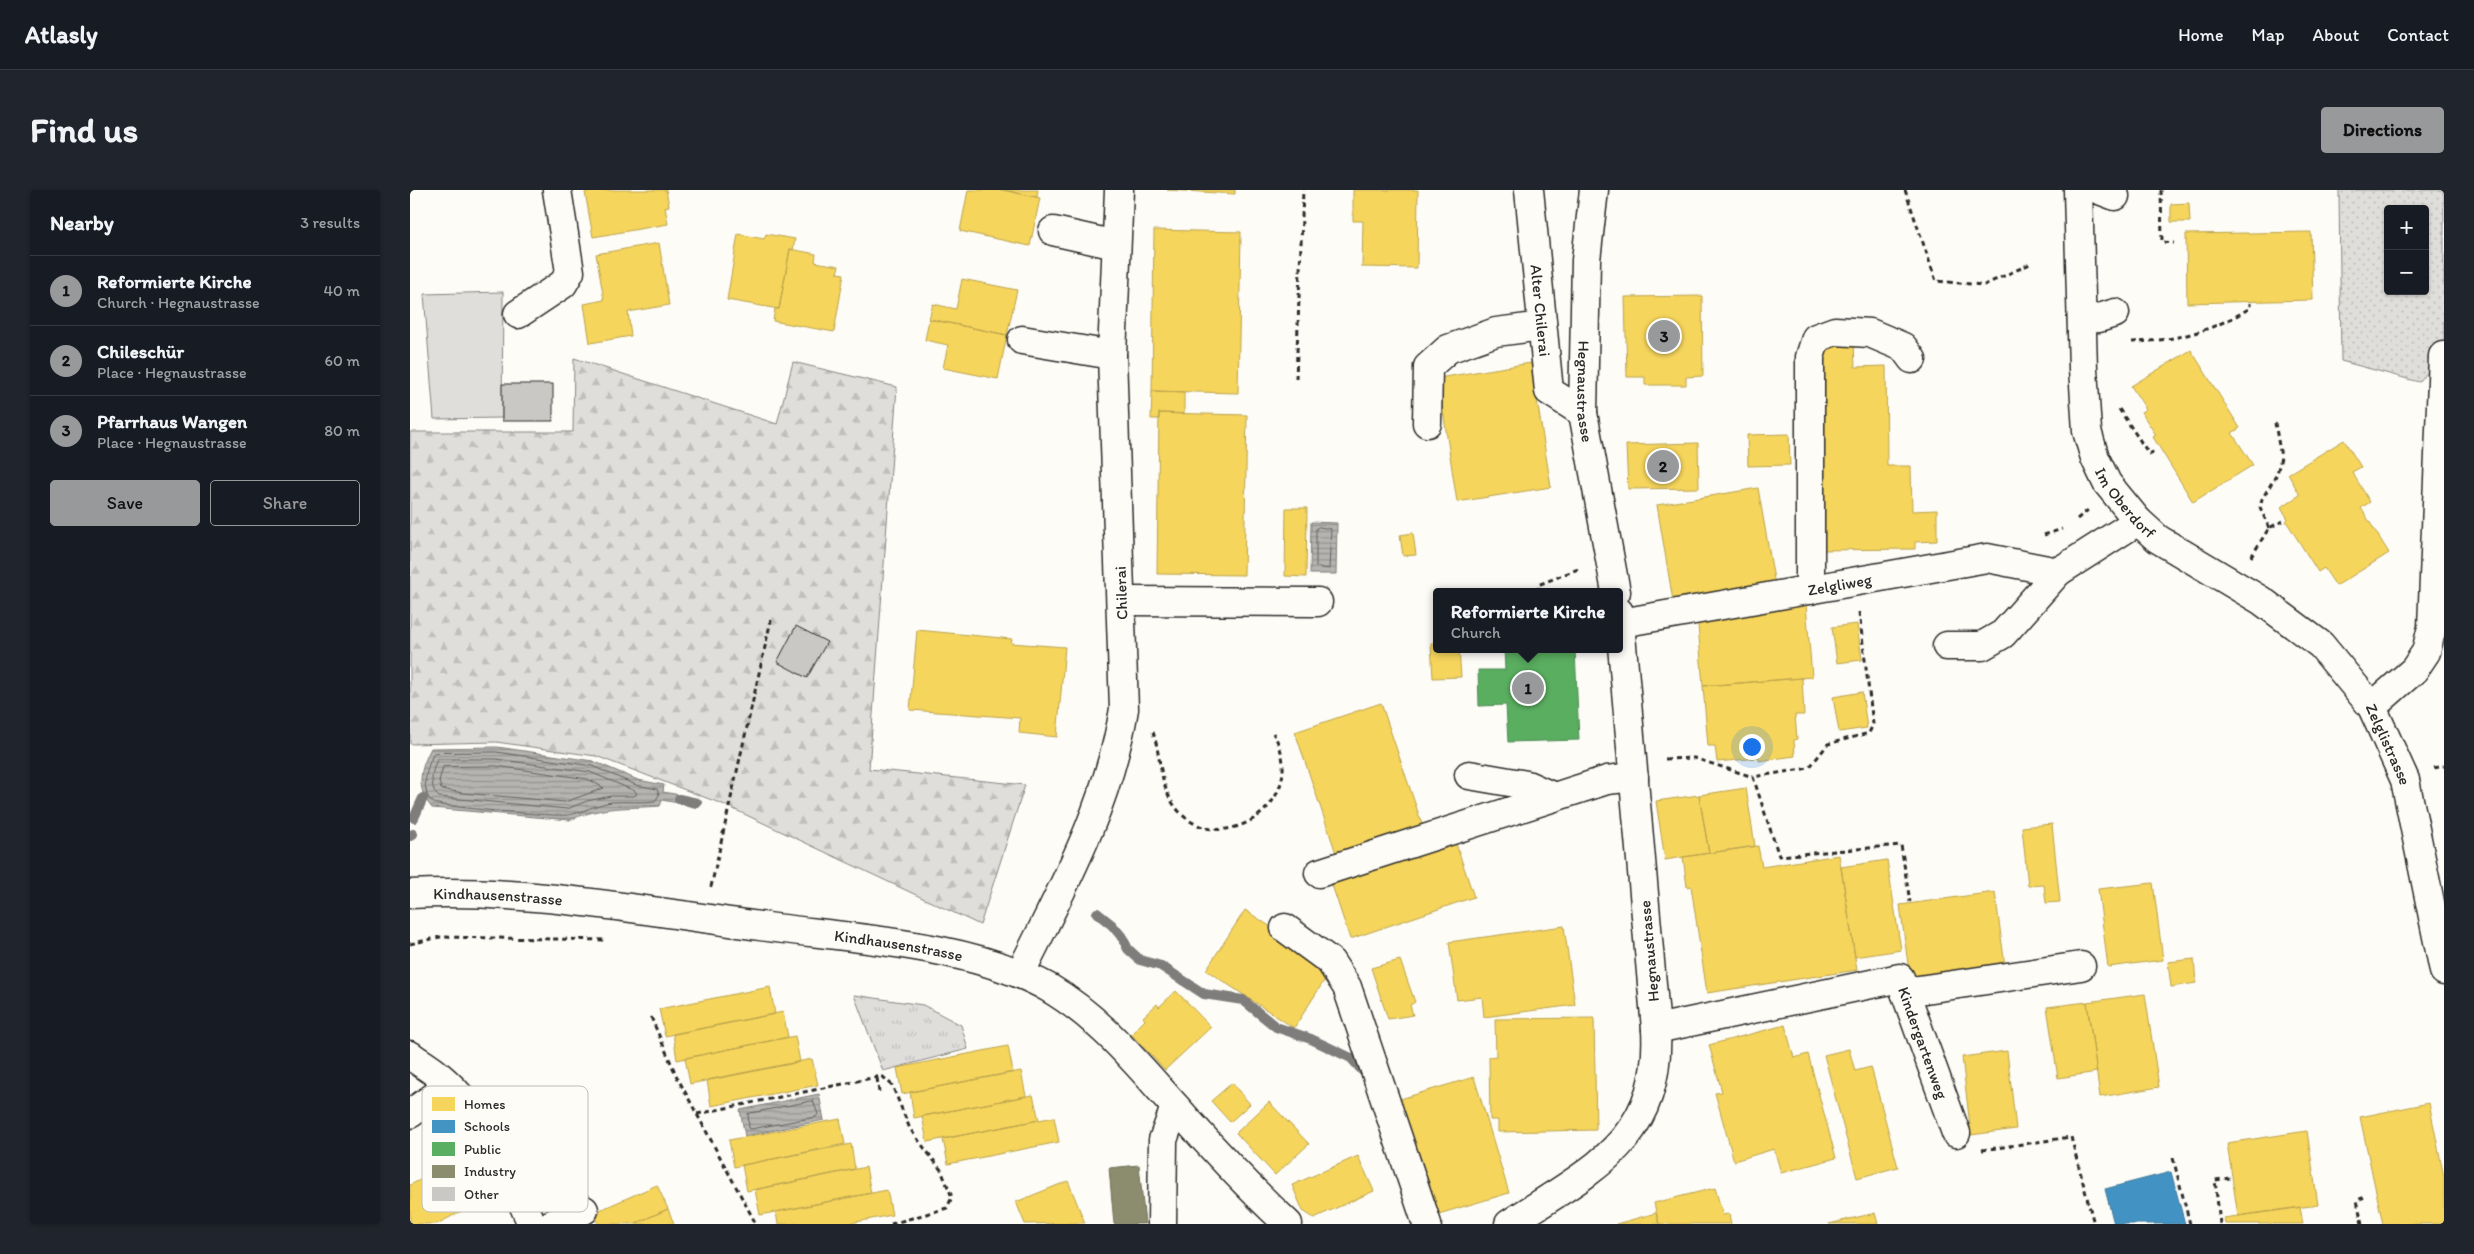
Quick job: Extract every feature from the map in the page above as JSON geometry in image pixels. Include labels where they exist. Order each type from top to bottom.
[{"type":"street","points":[[518,314],[563,284],[570,272],[557,190]]},
{"type":"street","name":"Chilerai","points":[[1020,974],[1097,814],[1114,758],[1124,709],[1122,601],[1112,355],[1119,190]]},
{"type":"street","name":"Alter Chilerai","points":[[1529,190],[1549,391],[1583,413]]},
{"type":"street","name":"Hegnaustrasse","points":[[1594,190],[1586,260],[1583,413],[1615,588]]},
{"type":"street","name":"Im Oberdorf","points":[[2094,192],[2082,330],[2087,430],[2095,458],[2107,483],[2138,521],[2158,539],[2262,601],[2321,645],[2372,707]]},
{"type":"street","points":[[1053,231],[1116,245]]},
{"type":"street","points":[[2082,330],[2099,318],[2115,313]]},
{"type":"street","points":[[1427,423],[1428,367],[1448,349],[1496,332],[1542,326]]},
{"type":"street","points":[[1810,590],[1810,357],[1816,338],[1835,331],[1870,333],[1903,347],[1912,359]]},
{"type":"street","points":[[1022,340],[1112,355]]},
{"type":"street","name":"Zelglistrasse","points":[[2443,356],[2438,601],[2426,652],[2414,670],[2372,707],[2405,780],[2438,910],[2444,971]]},
{"type":"street","points":[[1947,646],[1982,646],[2003,634],[2058,572],[2138,521]]},
{"type":"street","name":"Zelgliweg","points":[[1623,617],[1810,590],[1986,558],[2058,572]]},
{"type":"street","points":[[1122,601],[1318,602]]},
{"type":"street","name":"Hegnaustrasse","points":[[1509,1224],[1581,1176],[1627,1137],[1639,1120],[1648,1099],[1655,1071],[1656,1029],[1623,651]]},
{"type":"street","points":[[1469,775],[1527,784],[1554,797]]},
{"type":"street","points":[[1319,873],[1607,780],[1634,777]]},
{"type":"street","name":"Kindhausenstrasse","points":[[410,894],[499,894],[704,919],[931,950],[1020,974],[1049,988],[1078,1008],[1107,1032],[1260,1198],[1288,1224]]},
{"type":"street","points":[[1284,928],[1330,961],[1347,987],[1427,1224]]},
{"type":"street","points":[[1905,992],[2080,966]]},
{"type":"street","name":"Kindergartenweg","points":[[1656,1029],[1900,978],[1956,1133]]},
{"type":"street","points":[[410,1055],[439,1075],[449,1086]]},
{"type":"street","points":[[410,1114],[422,1105]]},
{"type":"street","points":[[1162,1224],[1163,1140],[1175,1107]]},
{"type":"street","points":[[527,1212],[532,1224]]},
{"type":"street","points":[[552,1224],[579,1212]]},
{"type":"path","points":[[1296,379],[1303,190]]},
{"type":"path","points":[[1904,190],[1936,281],[1984,285],[2032,263]]},
{"type":"path","points":[[2161,190],[2162,242],[2174,242]]},
{"type":"path","points":[[2082,330],[2156,342],[2198,334],[2239,315],[2250,308],[2250,303]]},
{"type":"path","points":[[2269,528],[2260,507],[2262,499],[2277,474],[2281,457],[2275,423]]},
{"type":"path","points":[[1538,588],[1538,585],[1578,569]]},
{"type":"path","points":[[1661,759],[1694,758],[1754,778],[1809,768],[1828,744],[1869,733],[1874,724],[1854,582]]},
{"type":"path","points":[[704,919],[771,620]]},
{"type":"path","points":[[1151,725],[1157,742],[1160,773],[1174,805],[1194,824],[1225,830],[1252,821],[1270,806],[1281,787],[1285,765],[1281,746],[1274,733]]},
{"type":"path","points":[[1754,778],[1779,856],[1901,845],[1910,902]]},
{"type":"path","points":[[410,944],[440,937],[611,940]]},
{"type":"path","points":[[651,1017],[677,1077],[756,1224]]},
{"type":"path","points":[[697,1114],[882,1076],[892,1085],[910,1129],[942,1170],[952,1197],[947,1208],[891,1224]]},
{"type":"path","points":[[876,1078],[879,1092]]},
{"type":"path","points":[[1956,1133],[1964,1153],[2071,1138],[2094,1224]]},
{"type":"path","points":[[2173,1158],[2190,1224]]},
{"type":"path","points":[[2220,1224],[2215,1180],[2230,1178]]},
{"type":"path","points":[[2362,1224],[2357,1200],[2366,1197]]},
{"type":"green space","points":[[2339,190],[2444,190],[2444,354],[2419,382],[2341,361]]},
{"type":"green space","points":[[503,292],[502,418],[434,419],[424,294]]},
{"type":"green space","points":[[574,358],[777,424],[793,362],[897,387],[869,769],[1025,785],[980,925],[725,805],[596,756],[496,742],[410,744],[410,432],[573,432]]},
{"type":"green space","points":[[854,995],[923,1005],[961,1025],[968,1049],[883,1071]]},
{"type":"water","points":[[1311,522],[1337,523],[1336,574],[1310,574]]},
{"type":"water","points":[[497,747],[593,761],[638,780],[664,785],[663,792],[680,795],[678,803],[662,800],[660,806],[604,810],[570,820],[432,808],[421,786],[424,763],[431,748]]},
{"type":"water","points":[[819,1094],[824,1120],[745,1136],[740,1110]]},
{"type":"building: Homes","points":[[600,190],[666,190],[669,206],[665,207],[668,224],[593,237],[585,192]]},
{"type":"building: Homes","points":[[968,190],[1003,190],[1040,198],[1030,246],[960,231]]},
{"type":"building: Homes","points":[[1003,190],[1038,190],[1037,197]]},
{"type":"building: Homes","points":[[1167,190],[1235,190],[1235,194]]},
{"type":"building: Homes","points":[[1353,190],[1418,190],[1417,268],[1362,267],[1363,221],[1353,221]]},
{"type":"building: Homes","points":[[2189,203],[2190,222],[2171,222],[2171,204]]},
{"type":"building: Homes","points":[[1154,230],[1241,232],[1238,393],[1152,391]]},
{"type":"building: Homes","points":[[2311,232],[2313,300],[2187,303],[2186,234]]},
{"type":"building: Homes","points":[[738,234],[764,239],[766,234],[795,239],[793,250],[790,249],[779,309],[727,300]]},
{"type":"building: Homes","points":[[659,243],[669,305],[628,312],[631,336],[590,343],[584,304],[604,300],[596,254]]},
{"type":"building: Homes","points":[[790,249],[816,254],[815,262],[839,266],[837,273],[844,274],[834,332],[773,321],[775,309],[779,309]]},
{"type":"building: Homes","points":[[962,279],[1017,290],[1007,335],[929,319],[933,304],[956,309]]},
{"type":"building: Homes","points":[[1702,296],[1703,376],[1686,377],[1686,385],[1645,385],[1645,377],[1627,377],[1625,297]]},
{"type":"building: Homes","points":[[929,319],[1007,335],[998,379],[943,368],[948,345],[925,340]]},
{"type":"building: Homes","points":[[1816,342],[1854,342],[1855,367],[1886,366],[1887,466],[1911,466],[1912,511],[1937,510],[1937,541],[1915,542],[1915,549],[1821,550]]},
{"type":"building: Homes","points":[[2191,350],[2240,428],[2232,433],[2253,465],[2193,502],[2153,437],[2156,435],[2141,412],[2146,409],[2131,386]]},
{"type":"building: Homes","points":[[1531,363],[1551,487],[1457,502],[1438,378]]},
{"type":"building: Homes","points":[[1152,391],[1184,392],[1184,414],[1159,413],[1159,419],[1151,419]]},
{"type":"building: Homes","points":[[1159,413],[1247,415],[1244,575],[1157,574]]},
{"type":"building: Homes","points":[[1789,434],[1790,465],[1748,466],[1747,435]]},
{"type":"building: Homes","points":[[2344,440],[2361,467],[2352,472],[2370,502],[2361,508],[2389,553],[2336,586],[2324,568],[2318,572],[2286,521],[2288,519],[2281,507],[2300,495],[2288,474]]},
{"type":"building: Homes","points":[[1698,443],[1699,488],[1628,489],[1626,445]]},
{"type":"building: Homes","points":[[1758,488],[1775,585],[1673,601],[1657,505]]},
{"type":"building: Homes","points":[[1286,508],[1307,508],[1306,577],[1285,576]]},
{"type":"building: Homes","points":[[1413,533],[1416,555],[1403,556],[1400,535]]},
{"type":"building: Homes","points":[[1806,604],[1812,677],[1703,686],[1697,613]]},
{"type":"building: Homes","points":[[1857,624],[1862,660],[1837,663],[1832,627]]},
{"type":"building: Homes","points":[[917,630],[1012,639],[1011,643],[1065,647],[1057,737],[1019,733],[1020,718],[910,710]]},
{"type":"building: Homes","points":[[1431,643],[1433,643],[1433,653],[1459,653],[1461,677],[1433,678]]},
{"type":"building: Homes","points":[[1802,678],[1804,715],[1795,715],[1797,739],[1794,740],[1795,756],[1759,761],[1759,758],[1717,762],[1715,746],[1708,746],[1703,686]]},
{"type":"building: Homes","points":[[1862,692],[1867,728],[1839,732],[1833,697]]},
{"type":"building: Homes","points":[[1381,703],[1423,827],[1337,856],[1295,732]]},
{"type":"building: Homes","points":[[1746,788],[1755,846],[1709,853],[1699,795]]},
{"type":"building: Homes","points":[[1699,795],[1709,853],[1665,860],[1656,801]]},
{"type":"building: Homes","points":[[2052,824],[2060,902],[2046,903],[2044,885],[2028,886],[2022,827]]},
{"type":"building: Homes","points":[[1453,835],[1474,897],[1350,939],[1329,876]]},
{"type":"building: Homes","points":[[1758,846],[1762,867],[1839,855],[1857,970],[1707,993],[1691,886],[1687,887],[1683,857]]},
{"type":"building: Homes","points":[[1887,860],[1901,950],[1855,957],[1841,867]]},
{"type":"building: Homes","points":[[2153,883],[2163,960],[2108,967],[2098,889]]},
{"type":"building: Homes","points":[[1995,892],[2005,966],[1910,979],[1900,905]]},
{"type":"building: Homes","points":[[1245,910],[1311,953],[1331,970],[1294,1028],[1206,970]]},
{"type":"building: Homes","points":[[1564,926],[1575,1005],[1484,1017],[1482,997],[1457,1000],[1449,942]]},
{"type":"building: Homes","points":[[2194,959],[2196,983],[2171,987],[2168,962]]},
{"type":"building: Homes","points":[[1400,960],[1415,1002],[1410,1005],[1413,1015],[1388,1019],[1371,968]]},
{"type":"building: Homes","points":[[770,987],[775,1014],[665,1036],[659,1009]]},
{"type":"building: Homes","points":[[1176,991],[1211,1027],[1165,1070],[1131,1034],[1145,1020],[1143,1017],[1157,1004],[1159,1007]]},
{"type":"building: Homes","points":[[2145,994],[2159,1087],[2100,1097],[2087,1002]]},
{"type":"building: Homes","points":[[2087,1002],[2097,1072],[2058,1078],[2047,1007]]},
{"type":"building: Homes","points":[[783,1012],[788,1037],[677,1060],[673,1034]]},
{"type":"building: Homes","points":[[1594,1018],[1596,1130],[1498,1132],[1498,1120],[1490,1120],[1489,1057],[1496,1056],[1495,1019]]},
{"type":"building: Homes","points":[[1785,1025],[1794,1058],[1808,1054],[1836,1158],[1781,1173],[1774,1149],[1734,1161],[1715,1093],[1722,1092],[1709,1045]]},
{"type":"building: Homes","points":[[795,1036],[800,1062],[690,1084],[685,1058]]},
{"type":"building: Homes","points":[[1008,1046],[1013,1072],[902,1094],[897,1068]]},
{"type":"building: Homes","points":[[1849,1049],[1855,1071],[1871,1067],[1898,1167],[1857,1178],[1824,1055]]},
{"type":"building: Homes","points":[[2007,1051],[2016,1129],[1971,1135],[1962,1057]]},
{"type":"building: Homes","points":[[812,1059],[818,1085],[711,1106],[707,1080]]},
{"type":"building: Homes","points":[[1021,1071],[1026,1096],[914,1118],[910,1092]]},
{"type":"building: Homes","points":[[1474,1077],[1509,1193],[1432,1216],[1397,1100]]},
{"type":"building: Homes","points":[[1232,1083],[1250,1104],[1230,1122],[1211,1101]]},
{"type":"building: Homes","points":[[1033,1095],[1039,1120],[927,1142],[922,1116]]},
{"type":"building: Homes","points":[[1269,1102],[1309,1144],[1275,1175],[1236,1133]]},
{"type":"building: Homes","points":[[2429,1103],[2444,1177],[2444,1224],[2383,1224],[2360,1117]]},
{"type":"building: Homes","points":[[1054,1117],[1059,1142],[948,1164],[943,1139]]},
{"type":"building: Homes","points":[[840,1119],[845,1144],[734,1167],[729,1140]]},
{"type":"building: Homes","points":[[2307,1131],[2318,1205],[2238,1216],[2227,1143]]},
{"type":"building: Homes","points":[[851,1144],[855,1169],[747,1191],[742,1165]]},
{"type":"building: Homes","points":[[1358,1156],[1374,1191],[1314,1218],[1303,1211],[1292,1185]]},
{"type":"building: Homes","points":[[866,1167],[871,1193],[760,1215],[755,1190]]},
{"type":"building: Homes","points":[[422,1179],[422,1212],[460,1212],[437,1224],[410,1224],[410,1185]]},
{"type":"building: Homes","points":[[1068,1181],[1085,1223],[1025,1224],[1016,1202]]},
{"type":"building: Homes","points":[[657,1185],[668,1209],[634,1224],[598,1224],[593,1213]]},
{"type":"building: Homes","points":[[1715,1188],[1723,1215],[1729,1214],[1731,1224],[1659,1224],[1654,1203]]},
{"type":"building: Homes","points":[[887,1190],[892,1215],[846,1224],[778,1224],[776,1212]]},
{"type":"building: Homes","points":[[2300,1207],[2303,1224],[2225,1224],[2224,1218]]},
{"type":"building: Homes","points":[[668,1209],[674,1224],[634,1224]]},
{"type":"building: Homes","points":[[1656,1213],[1659,1224],[1616,1224]]},
{"type":"building: Homes","points":[[1875,1213],[1878,1224],[1829,1224]]},
{"type":"building: Schools","points":[[2171,1172],[2185,1224],[2114,1224],[2105,1189]]},
{"type":"building: Public","points":[[1504,653],[1575,653],[1579,740],[1508,742],[1506,705],[1479,706],[1478,670],[1505,670]]},
{"type":"building: Industry","points":[[1139,1165],[1145,1224],[1114,1224],[1109,1168]]},
{"type":"building: Other","points":[[502,384],[553,384],[553,421],[502,421]]},
{"type":"building: Other","points":[[796,626],[827,642],[807,678],[777,662]]},
{"type":"waterway","points":[[414,818],[423,798]]},
{"type":"waterway","points":[[679,799],[697,803]]},
{"type":"waterway","points":[[1097,913],[1112,925],[1122,937],[1128,949],[1140,960],[1161,966],[1204,994],[1243,1000],[1276,1027],[1311,1039],[1351,1058],[1367,1076]]},
{"type":"place","name":"Pfarrhaus Wangen","points":[[1664,336]]},
{"type":"place","name":"Chileschür","points":[[1663,466]]},
{"type":"place","name":"Reformierte Kirche","points":[[1528,688]]}]
